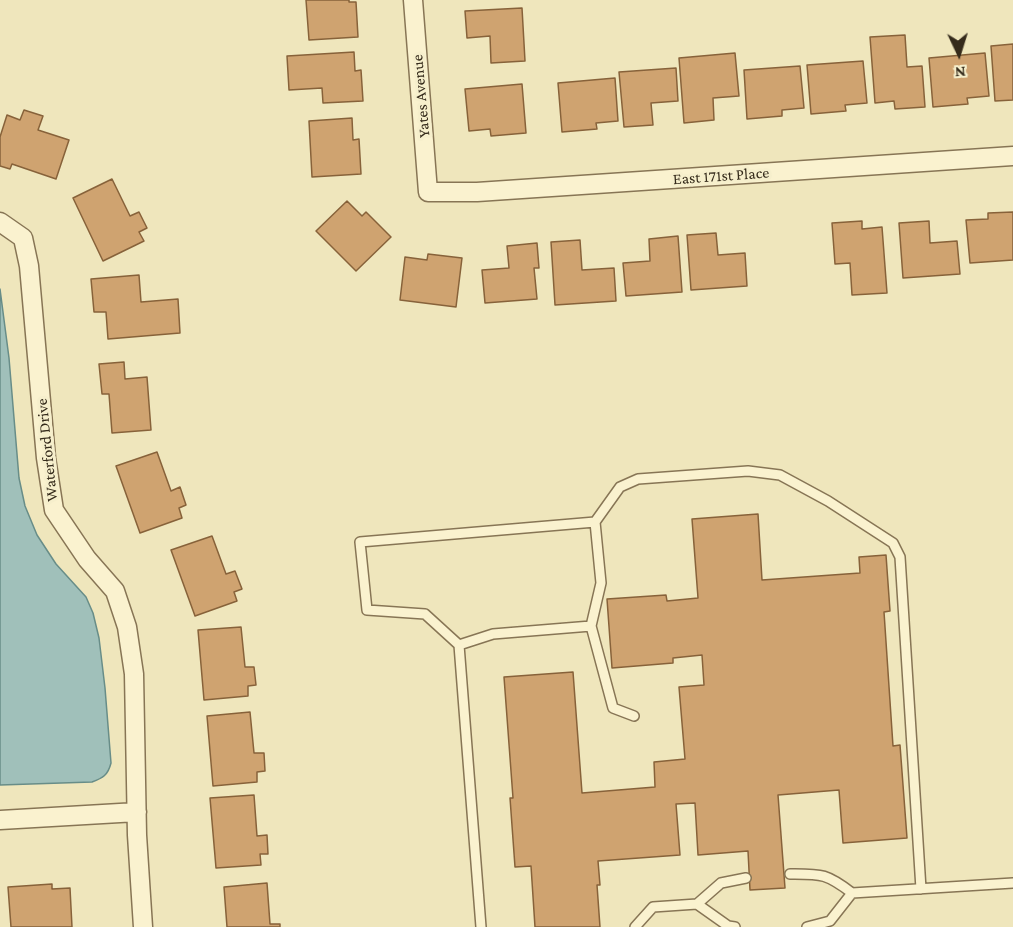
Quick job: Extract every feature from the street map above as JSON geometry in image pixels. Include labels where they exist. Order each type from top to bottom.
[{"type":"street","name":"Yates Avenue","points":[[413,0],[428,192]]},
{"type":"street","name":"East 171st Place","points":[[428,192],[477,192],[1013,156]]},
{"type":"street","name":"Waterford Drive","points":[[0,222],[23,238],[29,266],[46,458],[54,510],[87,559],[114,591],[128,627],[134,674],[137,812],[143,927]]},
{"type":"street","points":[[0,820],[137,812]]},
{"type":"lane","points":[[634,716],[613,708],[591,626],[601,583],[595,522],[620,487],[638,479],[748,471],[780,475],[828,501],[893,543],[900,557],[921,889]]},
{"type":"lane","points":[[481,927],[459,645],[425,614],[367,610],[360,542],[595,522]]},
{"type":"lane","points":[[459,645],[493,634],[591,626]]},
{"type":"lane","points":[[790,874],[817,874],[833,879],[852,893],[1013,883]]},
{"type":"lane","points":[[635,927],[653,907],[697,904],[721,883],[747,878]]},
{"type":"lane","points":[[807,927],[831,921],[852,893]]},
{"type":"lane","points":[[697,904],[728,926],[735,927]]},
{"type":"water","points":[[0,289],[9,358],[19,478],[25,506],[37,535],[56,564],[86,597],[93,613],[99,638],[111,763],[104,776],[92,782],[0,785]]},
{"type":"building","points":[[306,0],[356,2],[358,37],[309,40]]},
{"type":"building","points":[[522,8],[525,61],[491,63],[490,36],[467,38],[465,11]]},
{"type":"building","points":[[905,35],[907,67],[922,66],[925,107],[895,109],[894,101],[875,103],[870,37]]},
{"type":"building","points":[[1013,44],[1013,100],[995,101],[991,46]]},
{"type":"building","points":[[354,52],[355,71],[361,70],[363,101],[323,103],[322,88],[289,90],[287,56]]},
{"type":"building","points":[[735,53],[739,96],[713,98],[714,120],[684,123],[679,58]]},
{"type":"building","points":[[985,53],[989,96],[967,98],[968,104],[933,107],[929,58]]},
{"type":"building","points":[[863,61],[867,103],[845,105],[846,111],[811,114],[807,65]]},
{"type":"building","points":[[800,66],[804,108],[782,110],[782,116],[747,119],[744,70]]},
{"type":"building","points":[[676,68],[678,101],[651,103],[653,125],[624,127],[619,72]]},
{"type":"building","points":[[615,78],[618,121],[596,123],[597,129],[562,132],[558,83]]},
{"type":"building","points":[[522,84],[526,133],[491,136],[490,129],[469,131],[465,89]]},
{"type":"building","points":[[24,110],[43,116],[38,130],[69,140],[56,179],[12,164],[10,169],[0,166],[0,137],[7,115],[20,120]]},
{"type":"building","points":[[352,118],[353,140],[359,139],[361,174],[312,177],[309,121]]},
{"type":"building","points":[[112,179],[130,216],[139,212],[147,228],[139,232],[144,241],[103,261],[73,198]]},
{"type":"building","points":[[347,201],[362,216],[366,212],[391,237],[356,271],[316,231]]},
{"type":"building","points":[[1013,212],[1013,260],[970,263],[966,220],[988,219],[988,213]]},
{"type":"building","points":[[862,221],[862,229],[882,227],[887,293],[852,295],[850,263],[835,264],[832,223]]},
{"type":"building","points":[[929,221],[930,243],[957,241],[960,274],[903,278],[899,223]]},
{"type":"building","points":[[716,233],[718,255],[745,253],[747,286],[691,290],[687,235]]},
{"type":"building","points":[[678,236],[682,292],[626,296],[623,263],[650,261],[649,239]]},
{"type":"building","points":[[580,240],[582,270],[614,268],[616,301],[555,305],[551,242]]},
{"type":"building","points":[[537,243],[539,268],[534,268],[537,299],[485,303],[482,270],[509,268],[507,246]]},
{"type":"building","points":[[428,254],[462,258],[456,307],[400,300],[405,257],[427,260]]},
{"type":"building","points":[[139,275],[141,302],[178,299],[180,333],[108,339],[106,312],[94,312],[91,279]]},
{"type":"building","points":[[124,362],[125,379],[147,377],[151,430],[112,433],[109,394],[102,394],[99,364]]},
{"type":"building","points":[[157,452],[171,491],[180,487],[186,505],[179,508],[182,518],[140,533],[116,466]]},
{"type":"building","points":[[758,514],[762,580],[860,573],[859,557],[886,555],[890,611],[884,612],[893,746],[900,745],[907,838],[843,843],[839,790],[778,795],[785,888],[750,890],[748,851],[698,855],[695,803],[676,804],[680,855],[598,861],[600,927],[535,927],[531,866],[515,867],[510,798],[513,798],[504,677],[573,672],[582,793],[655,787],[654,762],[685,759],[679,687],[704,685],[702,655],[673,658],[673,663],[612,668],[607,599],[666,595],[667,601],[698,598],[692,519]]},
{"type":"building","points":[[212,536],[226,574],[235,571],[242,589],[234,592],[237,601],[195,616],[171,550]]},
{"type":"building","points":[[241,627],[245,667],[254,667],[256,685],[248,686],[248,696],[204,700],[198,630]]},
{"type":"building","points":[[250,712],[254,753],[264,753],[265,771],[257,772],[257,782],[213,786],[207,716]]},
{"type":"building","points":[[254,795],[257,836],[267,835],[268,854],[260,854],[261,865],[216,868],[210,798]]},
{"type":"building","points":[[267,883],[270,924],[280,924],[280,927],[227,927],[224,887]]},
{"type":"building","points":[[52,884],[52,889],[70,888],[72,927],[11,927],[8,887]]}]
